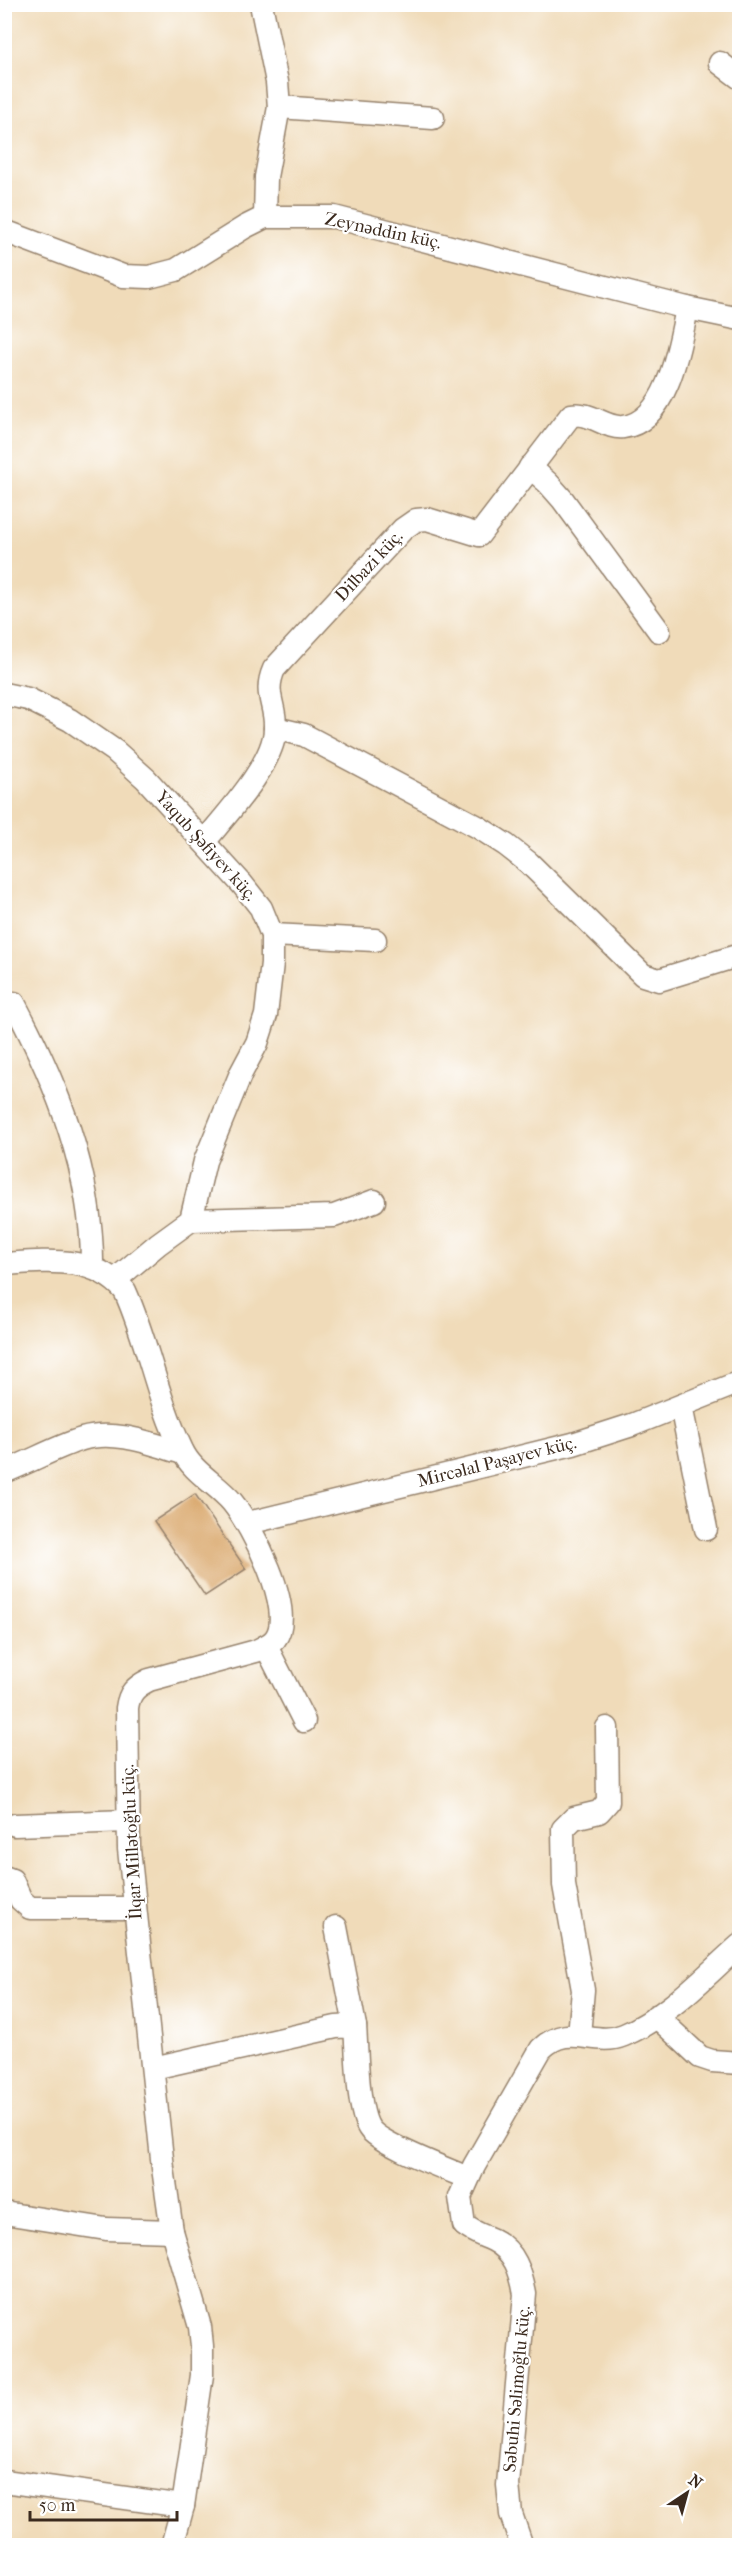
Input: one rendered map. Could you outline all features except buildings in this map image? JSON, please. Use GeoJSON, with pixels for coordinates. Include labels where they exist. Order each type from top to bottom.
{"type":"FeatureCollection","features":[{"type":"Feature","properties":{"kind":"street"},"geometry":{"type":"LineString","coordinates":[[261,4],[277,82],[279,107],[266,177],[266,217]]}},
{"type":"Feature","properties":{"kind":"street"},"geometry":{"type":"LineString","coordinates":[[720,63],[740,78]]}},
{"type":"Feature","properties":{"kind":"street"},"geometry":{"type":"LineString","coordinates":[[279,107],[433,117]]}},
{"type":"Feature","properties":{"kind":"street","name":"Zeynəddin küç."},"geometry":{"type":"LineString","coordinates":[[4,231],[123,276],[149,277],[176,270],[245,226],[266,217],[334,217],[687,308],[740,319]]}},
{"type":"Feature","properties":{"kind":"street","name":"Dilbazi küç."},"geometry":{"type":"LineString","coordinates":[[204,842],[243,795],[271,747],[275,728],[268,683],[274,669],[403,529],[416,520],[427,519],[479,535],[571,415],[580,413],[621,428],[637,424],[650,412],[667,386],[687,308]]}},
{"type":"Feature","properties":{"kind":"street"},"geometry":{"type":"LineString","coordinates":[[530,467],[563,500],[659,631]]}},
{"type":"Feature","properties":{"kind":"street","name":"Yaqub Şəfiyev küç."},"geometry":{"type":"LineString","coordinates":[[4,694],[28,699],[70,720],[115,751],[146,779],[261,908],[272,935],[272,963],[266,1015],[257,1043],[241,1073],[205,1161],[191,1220]]}},
{"type":"Feature","properties":{"kind":"street"},"geometry":{"type":"LineString","coordinates":[[275,728],[304,735],[478,827],[506,845],[529,863],[643,975],[659,980],[740,955]]}},
{"type":"Feature","properties":{"kind":"street"},"geometry":{"type":"LineString","coordinates":[[272,935],[375,939]]}},
{"type":"Feature","properties":{"kind":"street"},"geometry":{"type":"LineString","coordinates":[[14,1003],[40,1053],[68,1122],[82,1175],[92,1239],[92,1267]]}},
{"type":"Feature","properties":{"kind":"street"},"geometry":{"type":"LineString","coordinates":[[115,1280],[191,1220],[334,1216],[374,1201]]}},
{"type":"Feature","properties":{"kind":"street"},"geometry":{"type":"LineString","coordinates":[[4,1264],[41,1262],[92,1267],[115,1280],[129,1302],[183,1453],[194,1467],[230,1500],[248,1523],[279,1598],[282,1615],[275,1639],[266,1646],[304,1721]]}},
{"type":"Feature","properties":{"kind":"street","name":"Mircəlal Paşayev küç."},"geometry":{"type":"LineString","coordinates":[[248,1523],[573,1444],[681,1406],[740,1382]]}},
{"type":"Feature","properties":{"kind":"street"},"geometry":{"type":"LineString","coordinates":[[681,1406],[706,1529]]}},
{"type":"Feature","properties":{"kind":"street"},"geometry":{"type":"LineString","coordinates":[[4,1472],[83,1438],[105,1436],[131,1438],[183,1453]]}},
{"type":"Feature","properties":{"kind":"street","name":"İlqar Millətoğlu küç."},"geometry":{"type":"LineString","coordinates":[[172,2546],[183,2506],[202,2375],[202,2346],[200,2327],[172,2230],[163,2168],[128,1821],[127,1708],[129,1695],[149,1680],[256,1651],[266,1646]]}},
{"type":"Feature","properties":{"kind":"street"},"geometry":{"type":"LineString","coordinates":[[579,2035],[583,1990],[564,1885],[563,1828],[574,1818],[599,1812],[608,1802],[607,1728]]}},
{"type":"Feature","properties":{"kind":"street"},"geometry":{"type":"LineString","coordinates":[[15,1825],[128,1821]]}},
{"type":"Feature","properties":{"kind":"street"},"geometry":{"type":"LineString","coordinates":[[4,1877],[12,1880],[21,1900],[30,1908],[135,1908]]}},
{"type":"Feature","properties":{"kind":"street"},"geometry":{"type":"LineString","coordinates":[[336,1927],[356,2026],[363,2114],[369,2129],[387,2142],[468,2178]]}},
{"type":"Feature","properties":{"kind":"street","name":"Səbuhi Səlimoğlu küç."},"geometry":{"type":"LineString","coordinates":[[522,2546],[511,2514],[508,2485],[525,2294],[520,2269],[508,2250],[494,2241],[475,2234],[464,2225],[460,2197],[468,2178],[541,2049],[551,2039],[579,2035],[608,2039],[624,2035],[656,2016],[740,1945]]}},
{"type":"Feature","properties":{"kind":"street"},"geometry":{"type":"LineString","coordinates":[[656,2016],[700,2057],[712,2061],[740,2063]]}},
{"type":"Feature","properties":{"kind":"street"},"geometry":{"type":"LineString","coordinates":[[153,2068],[336,2027],[356,2026]]}},
{"type":"Feature","properties":{"kind":"street"},"geometry":{"type":"LineString","coordinates":[[4,2213],[106,2229],[172,2230]]}},
{"type":"Feature","properties":{"kind":"street"},"geometry":{"type":"LineString","coordinates":[[4,2481],[183,2506]]}}]}
